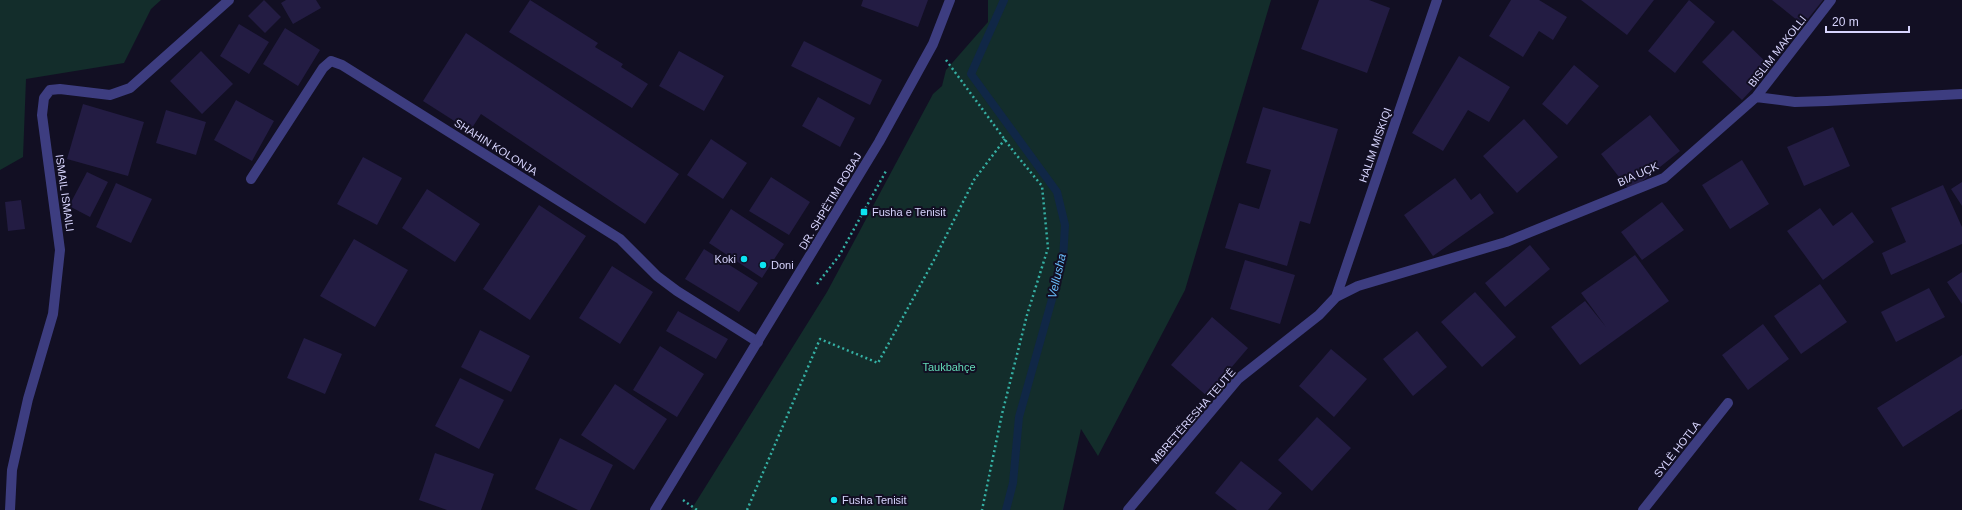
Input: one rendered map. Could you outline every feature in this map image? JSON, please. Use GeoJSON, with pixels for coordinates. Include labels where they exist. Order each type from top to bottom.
{"type":"FeatureCollection","features":[{"type":"Feature","properties":{"kind":"street","name":"ISMAIL ISMAILI"},"geometry":{"type":"LineString","coordinates":[[10,510],[12,470],[28,399],[53,314],[60,250],[42,115],[44,98],[50,90],[60,89],[110,95],[130,88],[229,0]]}},
{"type":"Feature","properties":{"kind":"street","name":"DR. SHPËTIM ROBAJ"},"geometry":{"type":"LineString","coordinates":[[655,510],[879,142],[933,44],[950,0]]}},
{"type":"Feature","properties":{"kind":"street","name":"HALIM MISKIQI"},"geometry":{"type":"LineString","coordinates":[[1336,297],[1437,0]]}},
{"type":"Feature","properties":{"kind":"street","name":"BISLIM MAKOLLI"},"geometry":{"type":"LineString","coordinates":[[1756,97],[1832,0]]}},
{"type":"Feature","properties":{"kind":"street","name":"SHAHIN KOLONJA"},"geometry":{"type":"LineString","coordinates":[[251,178],[322,68],[331,61],[342,66],[620,239],[657,276],[677,291],[758,342]]}},
{"type":"Feature","properties":{"kind":"street"},"geometry":{"type":"LineString","coordinates":[[1756,97],[1795,102],[1962,94]]}},
{"type":"Feature","properties":{"kind":"street","name":"BIA UÇK"},"geometry":{"type":"LineString","coordinates":[[1336,297],[1358,286],[1506,242],[1664,178],[1756,97]]}},
{"type":"Feature","properties":{"kind":"street","name":"MBRETËRESHA TEUTË"},"geometry":{"type":"LineString","coordinates":[[1128,510],[1238,379],[1319,315],[1336,297]]}},
{"type":"Feature","properties":{"kind":"street","name":"SYLË HOTLA"},"geometry":{"type":"LineString","coordinates":[[1643,510],[1728,403]]}},
{"type":"Feature","properties":{"kind":"path"},"geometry":{"type":"LineString","coordinates":[[942,55],[1042,186],[1048,248],[1027,315],[1006,398],[982,510]]}},
{"type":"Feature","properties":{"kind":"path"},"geometry":{"type":"LineString","coordinates":[[747,510],[820,339],[878,362],[934,260],[974,180],[1005,139]]}},
{"type":"Feature","properties":{"kind":"green space"},"geometry":{"type":"Polygon","coordinates":[[[0,0],[161,0],[151,9],[124,63],[26,79],[23,157],[0,170],[0,0]]]}},
{"type":"Feature","properties":{"kind":"green space","name":"Taukbahçe"},"geometry":{"type":"Polygon","coordinates":[[[988,0],[1271,0],[1185,290],[1098,456],[1081,429],[1063,510],[691,510],[827,292],[933,94],[942,86],[946,70],[988,22],[988,0]]]}},
{"type":"Feature","properties":{"kind":"building"},"geometry":{"type":"Polygon","coordinates":[[[264,0],[281,17],[265,33],[248,16],[264,0]]]}},
{"type":"Feature","properties":{"kind":"building"},"geometry":{"type":"Polygon","coordinates":[[[286,0],[316,0],[321,8],[293,24],[281,3],[286,0]]]}},
{"type":"Feature","properties":{"kind":"building"},"geometry":{"type":"Polygon","coordinates":[[[530,0],[598,43],[595,47],[623,64],[621,67],[648,84],[632,108],[509,32],[530,0]]]}},
{"type":"Feature","properties":{"kind":"building"},"geometry":{"type":"Polygon","coordinates":[[[863,0],[928,0],[918,27],[861,6],[863,0]]]}},
{"type":"Feature","properties":{"kind":"building"},"geometry":{"type":"Polygon","coordinates":[[[1319,0],[1369,0],[1390,8],[1367,73],[1301,49],[1319,0]]]}},
{"type":"Feature","properties":{"kind":"building"},"geometry":{"type":"Polygon","coordinates":[[[1511,0],[1539,0],[1567,17],[1553,40],[1539,31],[1523,57],[1489,36],[1511,0]]]}},
{"type":"Feature","properties":{"kind":"building"},"geometry":{"type":"Polygon","coordinates":[[[1581,0],[1654,0],[1627,35],[1581,0]]]}},
{"type":"Feature","properties":{"kind":"building"},"geometry":{"type":"Polygon","coordinates":[[[1689,0],[1715,22],[1675,73],[1648,51],[1689,0]]]}},
{"type":"Feature","properties":{"kind":"building"},"geometry":{"type":"Polygon","coordinates":[[[1772,0],[1823,0],[1803,25],[1772,0]]]}},
{"type":"Feature","properties":{"kind":"building"},"geometry":{"type":"Polygon","coordinates":[[[239,24],[269,42],[249,74],[220,56],[239,24]]]}},
{"type":"Feature","properties":{"kind":"building"},"geometry":{"type":"Polygon","coordinates":[[[285,28],[320,50],[298,86],[263,64],[285,28]]]}},
{"type":"Feature","properties":{"kind":"building"},"geometry":{"type":"Polygon","coordinates":[[[1733,30],[1772,68],[1742,100],[1702,62],[1733,30]]]}},
{"type":"Feature","properties":{"kind":"building"},"geometry":{"type":"Polygon","coordinates":[[[466,33],[679,174],[645,224],[481,114],[470,131],[423,101],[466,33]]]}},
{"type":"Feature","properties":{"kind":"building"},"geometry":{"type":"Polygon","coordinates":[[[804,41],[882,80],[870,105],[791,66],[804,41]]]}},
{"type":"Feature","properties":{"kind":"building"},"geometry":{"type":"Polygon","coordinates":[[[201,51],[233,84],[202,114],[170,81],[201,51]]]}},
{"type":"Feature","properties":{"kind":"building"},"geometry":{"type":"Polygon","coordinates":[[[679,51],[724,76],[704,111],[659,86],[679,51]]]}},
{"type":"Feature","properties":{"kind":"building"},"geometry":{"type":"Polygon","coordinates":[[[1459,56],[1510,87],[1489,122],[1468,110],[1443,151],[1412,133],[1459,56]]]}},
{"type":"Feature","properties":{"kind":"building"},"geometry":{"type":"Polygon","coordinates":[[[1574,65],[1599,86],[1567,125],[1542,104],[1574,65]]]}},
{"type":"Feature","properties":{"kind":"building"},"geometry":{"type":"Polygon","coordinates":[[[818,97],[855,118],[840,147],[802,126],[818,97]]]}},
{"type":"Feature","properties":{"kind":"building"},"geometry":{"type":"Polygon","coordinates":[[[236,100],[274,121],[252,161],[214,140],[236,100]]]}},
{"type":"Feature","properties":{"kind":"building"},"geometry":{"type":"Polygon","coordinates":[[[83,104],[144,122],[128,176],[67,159],[83,104]]]}},
{"type":"Feature","properties":{"kind":"building"},"geometry":{"type":"Polygon","coordinates":[[[1263,107],[1338,129],[1310,224],[1300,221],[1287,266],[1225,248],[1239,203],[1259,209],[1271,170],[1246,163],[1263,107]]]}},
{"type":"Feature","properties":{"kind":"building"},"geometry":{"type":"Polygon","coordinates":[[[166,110],[206,122],[196,155],[156,143],[166,110]]]}},
{"type":"Feature","properties":{"kind":"building"},"geometry":{"type":"Polygon","coordinates":[[[1650,115],[1680,151],[1630,191],[1601,154],[1650,115]]]}},
{"type":"Feature","properties":{"kind":"building"},"geometry":{"type":"Polygon","coordinates":[[[1524,119],[1558,157],[1517,193],[1483,156],[1524,119]]]}},
{"type":"Feature","properties":{"kind":"building"},"geometry":{"type":"Polygon","coordinates":[[[1833,127],[1850,166],[1804,186],[1787,147],[1833,127]]]}},
{"type":"Feature","properties":{"kind":"building"},"geometry":{"type":"Polygon","coordinates":[[[711,139],[747,163],[723,199],[687,175],[711,139]]]}},
{"type":"Feature","properties":{"kind":"building"},"geometry":{"type":"Polygon","coordinates":[[[363,157],[402,178],[377,225],[337,204],[363,157]]]}},
{"type":"Feature","properties":{"kind":"building"},"geometry":{"type":"Polygon","coordinates":[[[1742,160],[1769,204],[1730,229],[1702,185],[1742,160]]]}},
{"type":"Feature","properties":{"kind":"building"},"geometry":{"type":"Polygon","coordinates":[[[87,172],[108,182],[90,217],[69,206],[87,172]]]}},
{"type":"Feature","properties":{"kind":"building"},"geometry":{"type":"Polygon","coordinates":[[[771,177],[810,202],[789,235],[749,211],[771,177]]]}},
{"type":"Feature","properties":{"kind":"building"},"geometry":{"type":"Polygon","coordinates":[[[1455,178],[1471,200],[1480,193],[1494,213],[1433,256],[1404,215],[1455,178]]]}},
{"type":"Feature","properties":{"kind":"building"},"geometry":{"type":"Polygon","coordinates":[[[1962,182],[1962,206],[1951,189],[1962,182]]]}},
{"type":"Feature","properties":{"kind":"building"},"geometry":{"type":"Polygon","coordinates":[[[116,183],[152,199],[131,243],[96,227],[116,183]]]}},
{"type":"Feature","properties":{"kind":"building"},"geometry":{"type":"Polygon","coordinates":[[[1943,185],[1962,227],[1962,244],[1891,275],[1882,253],[1906,242],[1891,208],[1943,185]]]}},
{"type":"Feature","properties":{"kind":"building"},"geometry":{"type":"Polygon","coordinates":[[[427,189],[480,224],[455,262],[402,228],[427,189]]]}},
{"type":"Feature","properties":{"kind":"building"},"geometry":{"type":"Polygon","coordinates":[[[21,200],[25,229],[8,231],[5,202],[21,200]]]}},
{"type":"Feature","properties":{"kind":"building"},"geometry":{"type":"Polygon","coordinates":[[[1662,202],[1684,230],[1642,260],[1621,232],[1662,202]]]}},
{"type":"Feature","properties":{"kind":"building"},"geometry":{"type":"Polygon","coordinates":[[[539,205],[586,236],[530,320],[483,289],[539,205]]]}},
{"type":"Feature","properties":{"kind":"building"},"geometry":{"type":"Polygon","coordinates":[[[1820,208],[1833,226],[1852,212],[1874,242],[1823,280],[1787,231],[1820,208]]]}},
{"type":"Feature","properties":{"kind":"building"},"geometry":{"type":"Polygon","coordinates":[[[731,209],[784,244],[762,278],[709,243],[731,209]]]}},
{"type":"Feature","properties":{"kind":"building"},"geometry":{"type":"Polygon","coordinates":[[[354,239],[408,270],[375,327],[320,296],[354,239]]]}},
{"type":"Feature","properties":{"kind":"building"},"geometry":{"type":"Polygon","coordinates":[[[1530,245],[1550,269],[1505,307],[1485,283],[1530,245]]]}},
{"type":"Feature","properties":{"kind":"building"},"geometry":{"type":"Polygon","coordinates":[[[704,249],[758,283],[739,312],[685,279],[704,249]]]}},
{"type":"Feature","properties":{"kind":"building"},"geometry":{"type":"Polygon","coordinates":[[[1635,255],[1669,301],[1580,365],[1551,327],[1585,301],[1606,327],[1581,293],[1635,255]]]}},
{"type":"Feature","properties":{"kind":"building"},"geometry":{"type":"Polygon","coordinates":[[[1245,260],[1295,275],[1280,324],[1230,309],[1245,260]]]}},
{"type":"Feature","properties":{"kind":"building"},"geometry":{"type":"Polygon","coordinates":[[[612,266],[653,292],[620,344],[579,318],[612,266]]]}},
{"type":"Feature","properties":{"kind":"building"},"geometry":{"type":"Polygon","coordinates":[[[1962,272],[1962,304],[1947,282],[1962,272]]]}},
{"type":"Feature","properties":{"kind":"building"},"geometry":{"type":"Polygon","coordinates":[[[1820,284],[1847,322],[1801,354],[1774,316],[1820,284]]]}},
{"type":"Feature","properties":{"kind":"building"},"geometry":{"type":"Polygon","coordinates":[[[1929,288],[1945,317],[1896,342],[1881,312],[1929,288]]]}},
{"type":"Feature","properties":{"kind":"building"},"geometry":{"type":"Polygon","coordinates":[[[1475,292],[1516,337],[1482,367],[1441,322],[1475,292]]]}},
{"type":"Feature","properties":{"kind":"building"},"geometry":{"type":"Polygon","coordinates":[[[678,311],[728,339],[716,359],[666,331],[678,311]]]}},
{"type":"Feature","properties":{"kind":"building"},"geometry":{"type":"Polygon","coordinates":[[[1212,317],[1248,348],[1207,396],[1171,365],[1212,317]]]}},
{"type":"Feature","properties":{"kind":"building"},"geometry":{"type":"Polygon","coordinates":[[[1763,324],[1789,359],[1748,390],[1722,355],[1763,324]]]}},
{"type":"Feature","properties":{"kind":"building"},"geometry":{"type":"Polygon","coordinates":[[[480,330],[530,356],[511,392],[461,367],[480,330]]]}},
{"type":"Feature","properties":{"kind":"building"},"geometry":{"type":"Polygon","coordinates":[[[1417,331],[1447,367],[1413,396],[1383,359],[1417,331]]]}},
{"type":"Feature","properties":{"kind":"building"},"geometry":{"type":"Polygon","coordinates":[[[304,338],[342,354],[325,394],[287,378],[304,338]]]}},
{"type":"Feature","properties":{"kind":"building"},"geometry":{"type":"Polygon","coordinates":[[[660,346],[704,374],[677,417],[633,390],[660,346]]]}},
{"type":"Feature","properties":{"kind":"building"},"geometry":{"type":"Polygon","coordinates":[[[1331,349],[1367,379],[1334,417],[1299,386],[1331,349]]]}},
{"type":"Feature","properties":{"kind":"building"},"geometry":{"type":"Polygon","coordinates":[[[1962,355],[1962,409],[1903,447],[1877,408],[1962,355]]]}},
{"type":"Feature","properties":{"kind":"building"},"geometry":{"type":"Polygon","coordinates":[[[460,378],[504,400],[479,449],[435,426],[460,378]]]}},
{"type":"Feature","properties":{"kind":"building"},"geometry":{"type":"Polygon","coordinates":[[[615,384],[667,419],[634,470],[581,435],[615,384]]]}},
{"type":"Feature","properties":{"kind":"building"},"geometry":{"type":"Polygon","coordinates":[[[1317,417],[1351,448],[1312,491],[1278,460],[1317,417]]]}},
{"type":"Feature","properties":{"kind":"building"},"geometry":{"type":"Polygon","coordinates":[[[560,438],[613,465],[590,510],[578,510],[535,489],[560,438]]]}},
{"type":"Feature","properties":{"kind":"building"},"geometry":{"type":"Polygon","coordinates":[[[435,453],[494,474],[481,510],[447,510],[419,500],[435,453]]]}},
{"type":"Feature","properties":{"kind":"building"},"geometry":{"type":"Polygon","coordinates":[[[1241,461],[1282,493],[1268,510],[1237,510],[1215,493],[1241,461]]]}},
{"type":"Feature","properties":{"kind":"waterway","name":"Vellusha"},"geometry":{"type":"LineString","coordinates":[[1004,0],[971,74],[1057,192],[1065,225],[1063,260],[1019,417],[1013,483],[1006,510]]}},
{"type":"Feature","properties":{"kind":"place","name":"Fusha e Tenisit"},"geometry":{"type":"Point","coordinates":[864,212]}},
{"type":"Feature","properties":{"kind":"place","name":"Koki"},"geometry":{"type":"Point","coordinates":[744,259]}},
{"type":"Feature","properties":{"kind":"place","name":"Doni"},"geometry":{"type":"Point","coordinates":[763,265]}},
{"type":"Feature","properties":{"kind":"place","name":"Fusha Tenisit"},"geometry":{"type":"Point","coordinates":[834,500]}}]}
